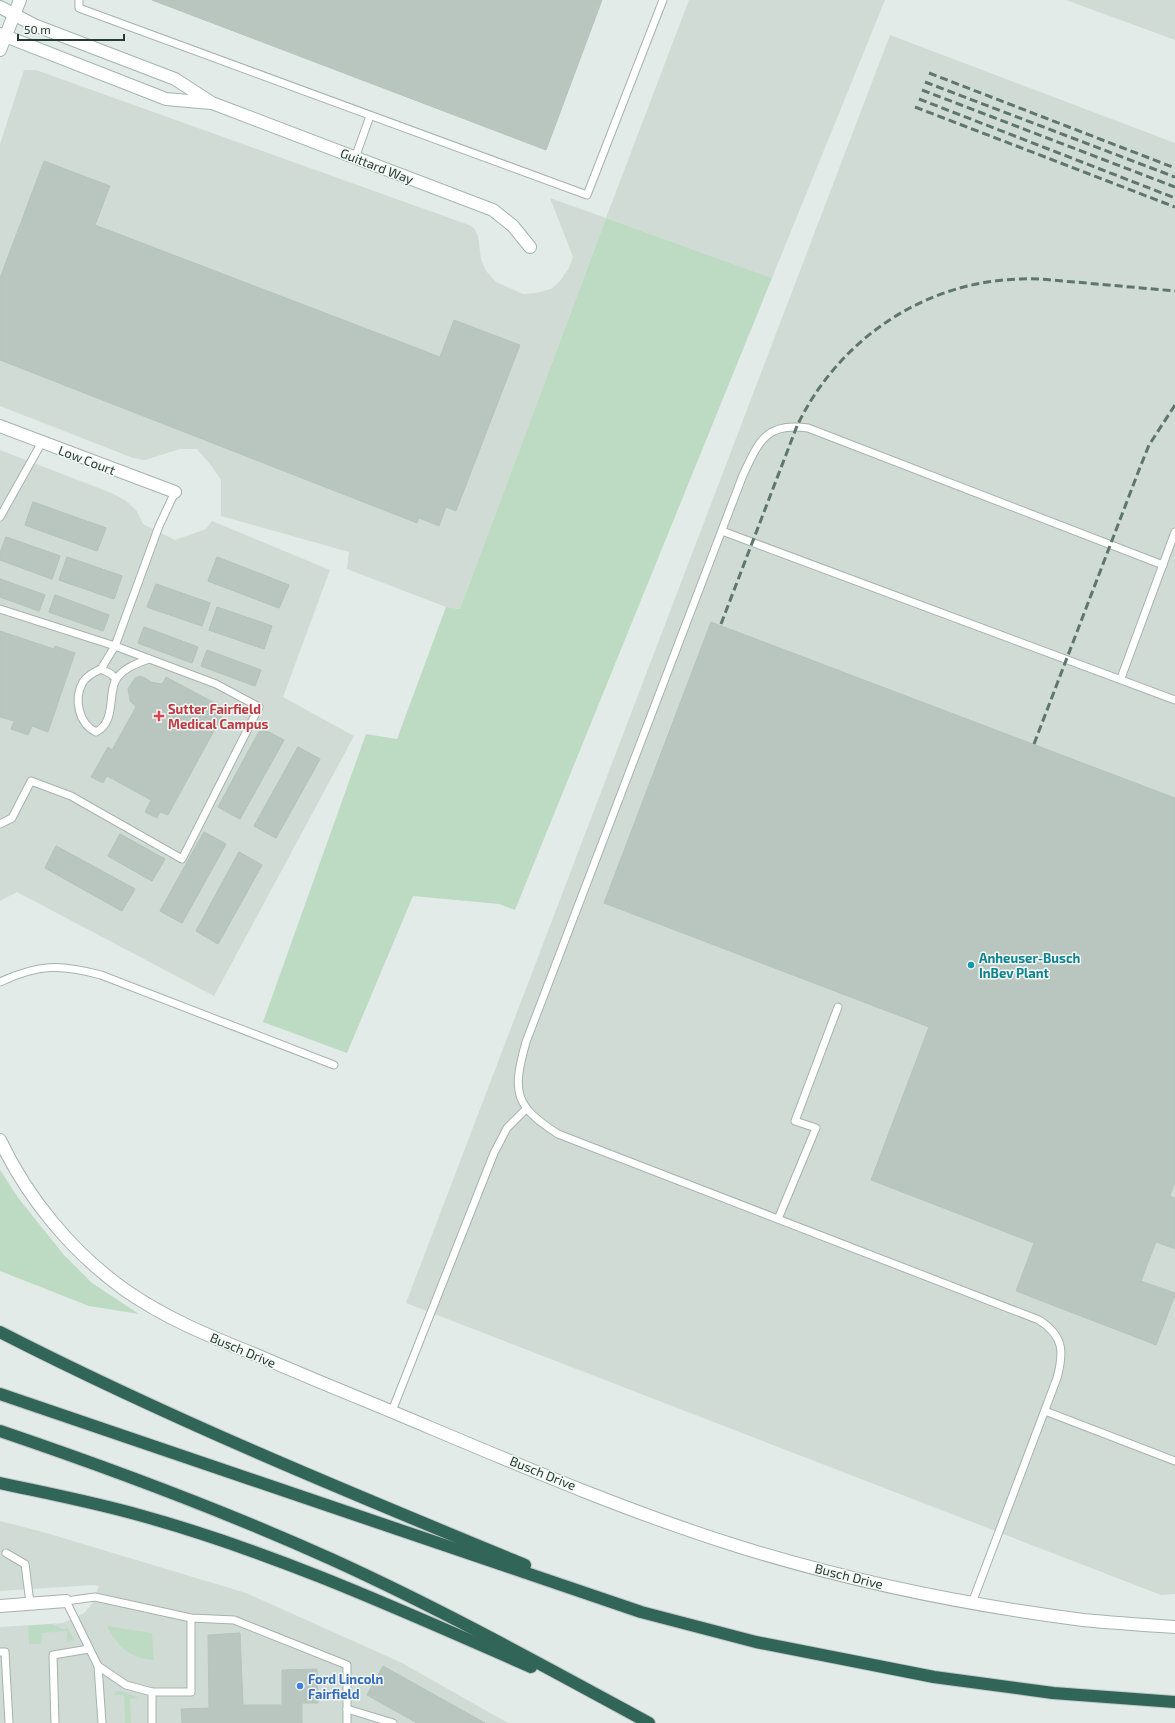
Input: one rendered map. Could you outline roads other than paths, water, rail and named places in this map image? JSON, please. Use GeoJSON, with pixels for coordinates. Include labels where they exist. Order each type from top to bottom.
{"type":"FeatureCollection","features":[{"type":"Feature","properties":{"kind":"highway"},"geometry":{"type":"LineString","coordinates":[[0,1332],[56,1361],[240,1444],[419,1521],[641,1612]]}},
{"type":"Feature","properties":{"kind":"highway"},"geometry":{"type":"LineString","coordinates":[[0,1394],[641,1612],[756,1642],[934,1678],[1053,1692],[1175,1702]]}},
{"type":"Feature","properties":{"kind":"highway"},"geometry":{"type":"LineString","coordinates":[[0,1431],[116,1471],[238,1519],[332,1559],[440,1611],[649,1723]]}},
{"type":"Feature","properties":{"kind":"highway"},"geometry":{"type":"LineString","coordinates":[[0,1483],[86,1501],[140,1515],[282,1562],[338,1584],[611,1702]]}},
{"type":"Feature","properties":{"kind":"street"},"geometry":{"type":"LineString","coordinates":[[0,50],[3,35],[20,0]]}},
{"type":"Feature","properties":{"kind":"street","name":"Guittard Way"},"geometry":{"type":"LineString","coordinates":[[0,7],[34,25],[175,78],[212,103],[493,210],[514,226],[530,247]]}},
{"type":"Feature","properties":{"kind":"street","name":"Guittard Way"},"geometry":{"type":"LineString","coordinates":[[3,35],[166,99],[212,103]]}},
{"type":"Feature","properties":{"kind":"street","name":"Low Court"},"geometry":{"type":"LineString","coordinates":[[0,426],[175,492]]}},
{"type":"Feature","properties":{"kind":"street","name":"Busch Drive"},"geometry":{"type":"LineString","coordinates":[[0,1140],[30,1192],[58,1230],[91,1263],[124,1289],[160,1313],[207,1335],[392,1412],[576,1487],[736,1545],[815,1568],[919,1593],[972,1603],[1086,1620],[1175,1627]]}},
{"type":"Feature","properties":{"kind":"street"},"geometry":{"type":"LineString","coordinates":[[0,1606],[66,1601]]}},
{"type":"Feature","properties":{"kind":"lane"},"geometry":{"type":"LineString","coordinates":[[79,0],[79,8],[587,195],[663,0]]}},
{"type":"Feature","properties":{"kind":"lane"},"geometry":{"type":"LineString","coordinates":[[355,158],[370,116]]}},
{"type":"Feature","properties":{"kind":"lane"},"geometry":{"type":"LineString","coordinates":[[972,1603],[1059,1372],[1062,1349],[1057,1336],[1050,1327],[1039,1320],[558,1134],[538,1121],[522,1103],[518,1072],[526,1042],[743,475],[759,444],[769,432],[782,427],[798,426],[816,431],[1163,565]]}},
{"type":"Feature","properties":{"kind":"lane"},"geometry":{"type":"LineString","coordinates":[[0,517],[42,442]]}},
{"type":"Feature","properties":{"kind":"lane"},"geometry":{"type":"LineString","coordinates":[[149,659],[132,665],[116,679],[107,719],[101,729],[96,732],[89,729],[80,716],[79,697],[83,683],[88,677],[101,669],[115,646],[158,526],[175,492]]}},
{"type":"Feature","properties":{"kind":"lane"},"geometry":{"type":"LineString","coordinates":[[722,531],[1121,678],[1175,700]]}},
{"type":"Feature","properties":{"kind":"lane"},"geometry":{"type":"LineString","coordinates":[[1121,678],[1175,532]]}},
{"type":"Feature","properties":{"kind":"lane"},"geometry":{"type":"LineString","coordinates":[[0,609],[115,646],[216,684],[260,707],[182,859],[71,796],[30,782],[12,818],[0,824]]}},
{"type":"Feature","properties":{"kind":"lane"},"geometry":{"type":"LineString","coordinates":[[101,669],[111,674],[116,679]]}},
{"type":"Feature","properties":{"kind":"lane"},"geometry":{"type":"LineString","coordinates":[[0,982],[19,973],[46,966],[74,967],[101,975],[334,1065]]}},
{"type":"Feature","properties":{"kind":"lane"},"geometry":{"type":"LineString","coordinates":[[778,1219],[816,1128],[795,1121],[838,1007]]}},
{"type":"Feature","properties":{"kind":"lane"},"geometry":{"type":"LineString","coordinates":[[392,1412],[494,1153],[507,1128],[526,1109]]}},
{"type":"Feature","properties":{"kind":"lane"},"geometry":{"type":"LineString","coordinates":[[1045,1411],[1175,1461]]}},
{"type":"Feature","properties":{"kind":"lane"},"geometry":{"type":"LineString","coordinates":[[6,1553],[25,1564],[30,1603]]}},
{"type":"Feature","properties":{"kind":"lane"},"geometry":{"type":"LineString","coordinates":[[102,1723],[98,1666],[66,1601],[95,1597],[191,1618],[234,1620],[347,1665],[347,1723]]}},
{"type":"Feature","properties":{"kind":"lane"},"geometry":{"type":"LineString","coordinates":[[98,1666],[126,1685],[152,1692],[191,1692],[191,1618]]}},
{"type":"Feature","properties":{"kind":"lane"},"geometry":{"type":"LineString","coordinates":[[55,1723],[53,1655],[90,1649]]}},
{"type":"Feature","properties":{"kind":"lane"},"geometry":{"type":"LineString","coordinates":[[0,1652],[5,1652],[9,1723]]}},
{"type":"Feature","properties":{"kind":"lane"},"geometry":{"type":"LineString","coordinates":[[152,1692],[152,1723]]}},
{"type":"Feature","properties":{"kind":"lane"},"geometry":{"type":"LineString","coordinates":[[347,1709],[393,1723]]}},
{"type":"Feature","properties":{"kind":"railway"},"geometry":{"type":"LineString","coordinates":[[929,73],[1175,168]]}},
{"type":"Feature","properties":{"kind":"railway"},"geometry":{"type":"LineString","coordinates":[[925,82],[1175,177]]}},
{"type":"Feature","properties":{"kind":"railway"},"geometry":{"type":"LineString","coordinates":[[922,90],[1175,187]]}},
{"type":"Feature","properties":{"kind":"railway"},"geometry":{"type":"LineString","coordinates":[[919,99],[1175,198]]}},
{"type":"Feature","properties":{"kind":"railway"},"geometry":{"type":"LineString","coordinates":[[915,107],[1175,207]]}},
{"type":"Feature","properties":{"kind":"railway"},"geometry":{"type":"LineString","coordinates":[[721,624],[797,426],[814,395],[836,367],[860,342],[888,321],[918,304],[951,291],[985,282],[1034,279],[1175,291]]}},
{"type":"Feature","properties":{"kind":"railway"},"geometry":{"type":"LineString","coordinates":[[1034,744],[1149,445],[1175,405]]}},
{"type":"Feature","properties":{"kind":"place","name":"Sutter Fairfield Medical Campus"},"geometry":{"type":"Point","coordinates":[159,716]}},
{"type":"Feature","properties":{"kind":"place","name":"Anheuser-Busch InBev Plant"},"geometry":{"type":"Point","coordinates":[971,965]}},
{"type":"Feature","properties":{"kind":"place","name":"Ford Lincoln Fairfield"},"geometry":{"type":"Point","coordinates":[300,1686]}}]}
